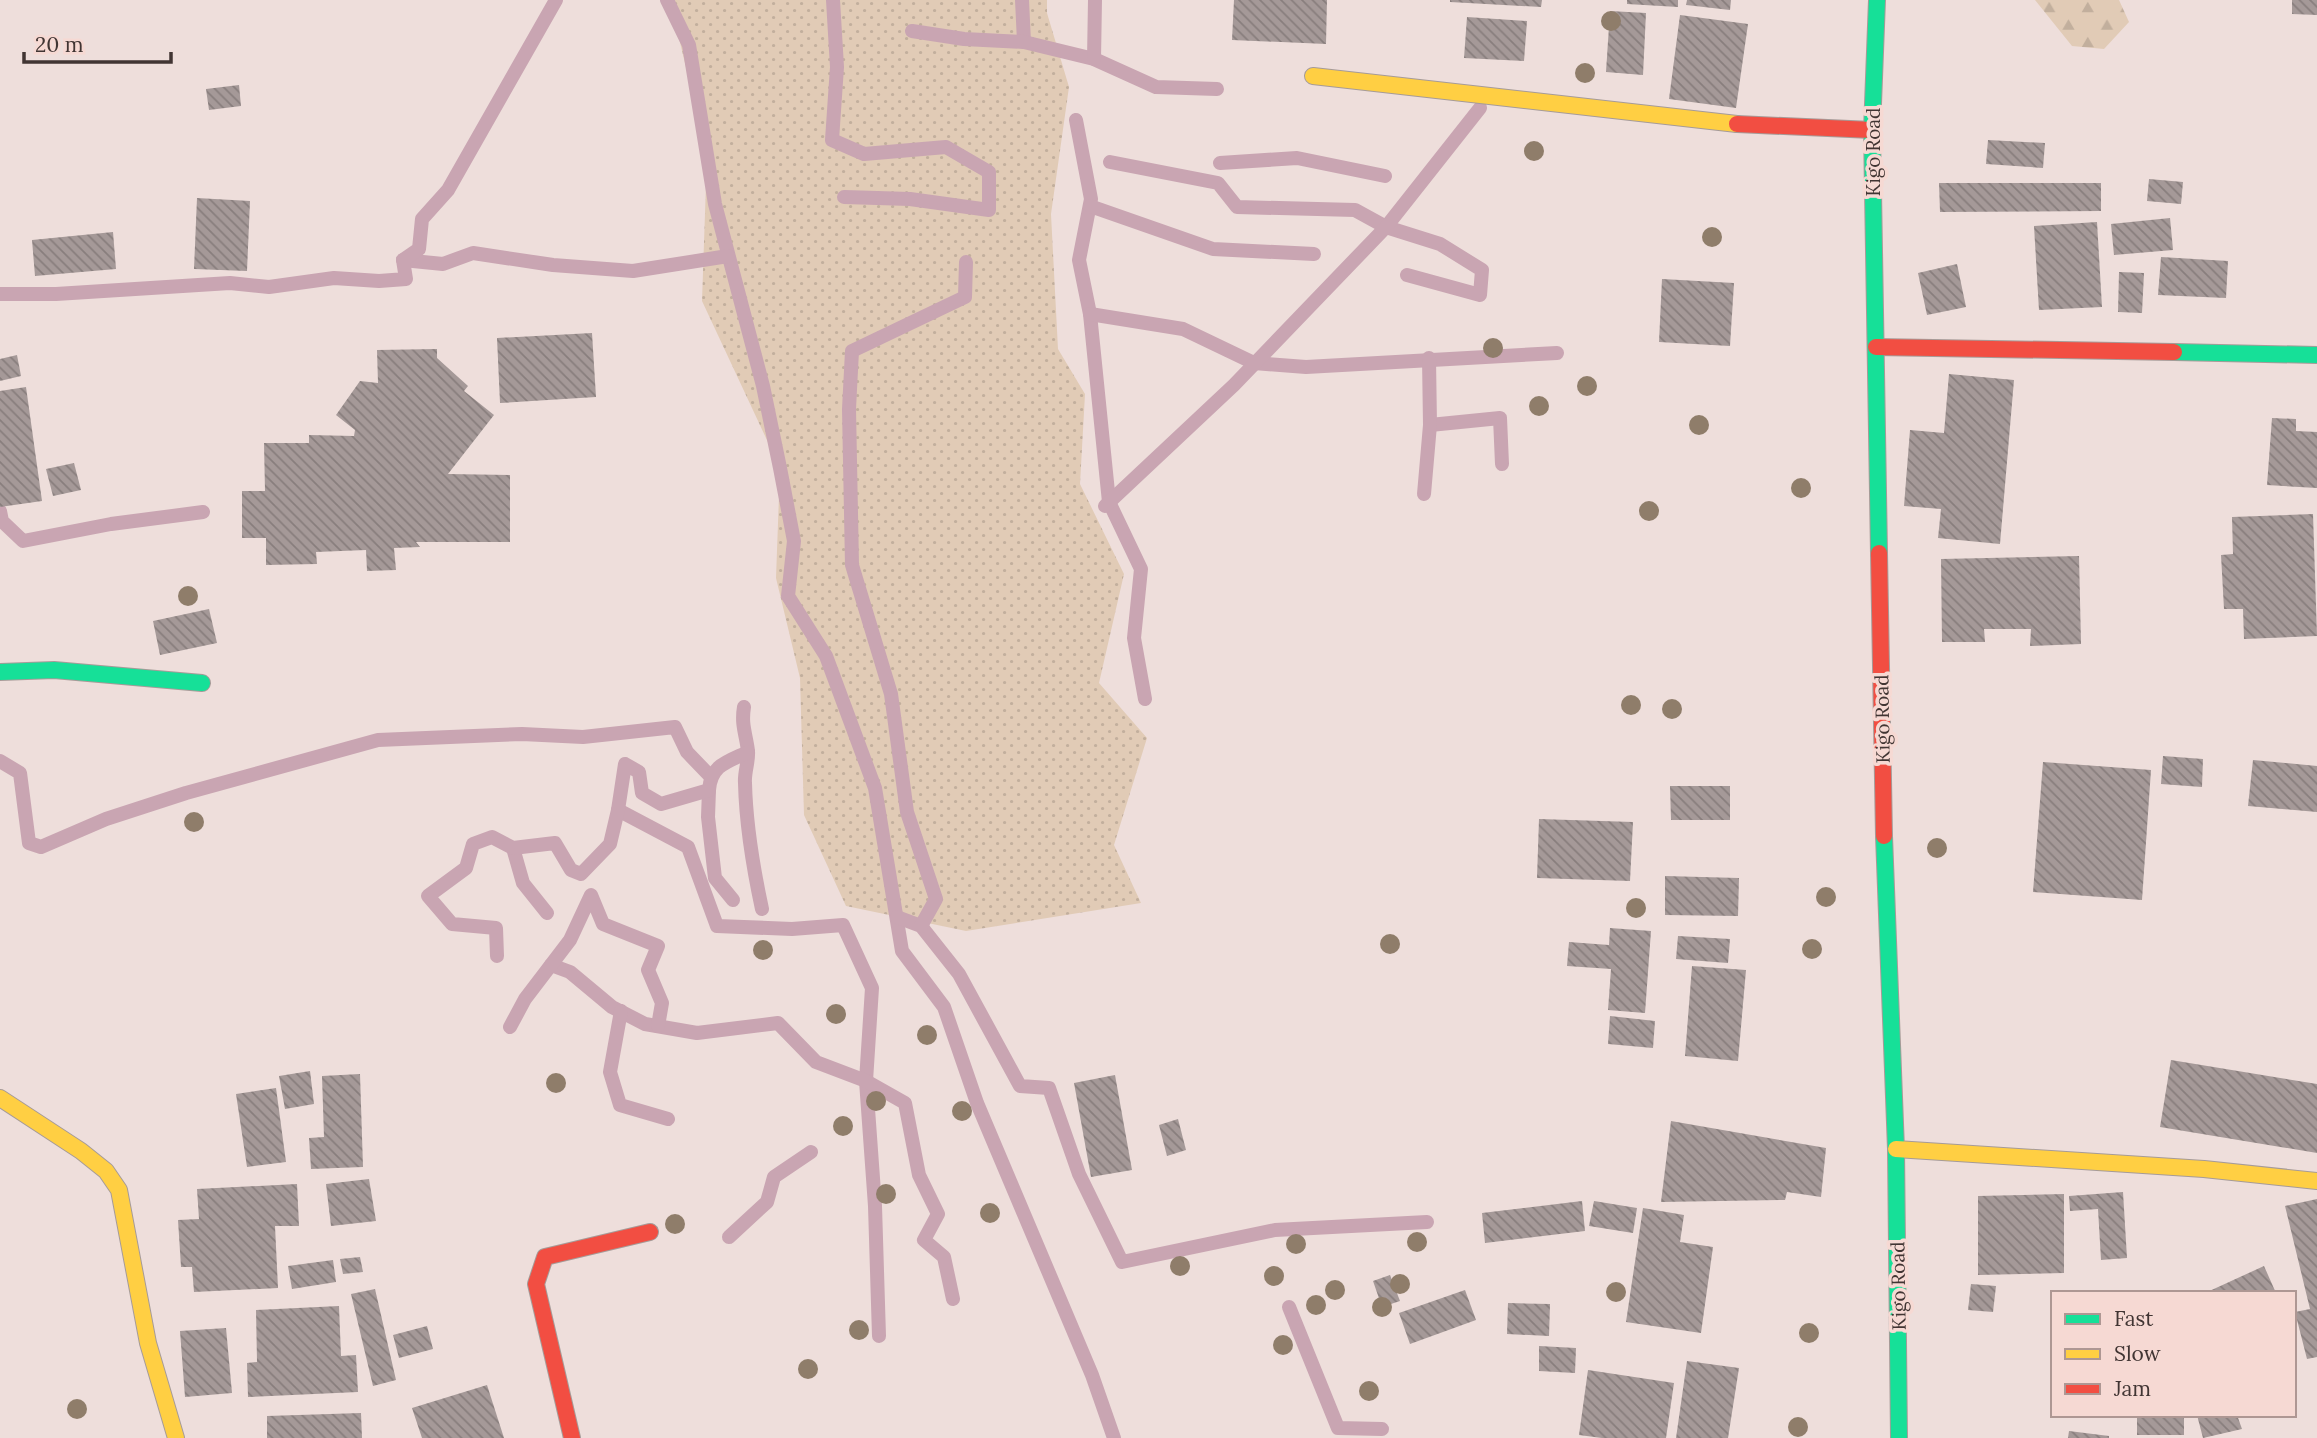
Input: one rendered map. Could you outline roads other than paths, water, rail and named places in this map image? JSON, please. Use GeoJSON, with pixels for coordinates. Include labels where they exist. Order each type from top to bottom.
{"type":"FeatureCollection","features":[{"type":"Feature","properties":{"kind":"street","name":"Kigo Road"},"geometry":{"type":"LineString","coordinates":[[1877,0],[1872,130],[1884,824],[1896,1149],[1899,1438]]}},
{"type":"Feature","properties":{"kind":"street"},"geometry":{"type":"LineString","coordinates":[[1313,76],[1741,124],[1872,130]]}},
{"type":"Feature","properties":{"kind":"street"},"geometry":{"type":"LineString","coordinates":[[1876,347],[2317,355]]}},
{"type":"Feature","properties":{"kind":"street"},"geometry":{"type":"LineString","coordinates":[[0,672],[54,670],[202,683]]}},
{"type":"Feature","properties":{"kind":"street"},"geometry":{"type":"LineString","coordinates":[[0,1098],[81,1151],[106,1171],[118,1190],[148,1343],[176,1438]]}},
{"type":"Feature","properties":{"kind":"street"},"geometry":{"type":"LineString","coordinates":[[1896,1149],[2204,1169],[2317,1181]]}},
{"type":"Feature","properties":{"kind":"street"},"geometry":{"type":"LineString","coordinates":[[572,1438],[536,1284],[545,1257],[650,1232]]}},
{"type":"Feature","properties":{"kind":"waterway"},"geometry":{"type":"LineString","coordinates":[[0,294],[56,294],[230,283],[269,287],[334,278],[379,281],[406,279],[403,260],[419,249],[422,219],[448,190],[556,0]]}},
{"type":"Feature","properties":{"kind":"waterway"},"geometry":{"type":"LineString","coordinates":[[667,0],[689,45],[715,204],[763,386],[780,468],[794,541],[788,596],[826,656],[875,788],[902,951],[944,1007],[977,1103],[1092,1375],[1114,1438]]}},
{"type":"Feature","properties":{"kind":"waterway"},"geometry":{"type":"LineString","coordinates":[[833,0],[837,67],[832,140],[864,154],[946,147],[989,172],[989,210],[910,199],[844,197]]}},
{"type":"Feature","properties":{"kind":"waterway"},"geometry":{"type":"LineString","coordinates":[[1022,0],[1024,42]]}},
{"type":"Feature","properties":{"kind":"waterway"},"geometry":{"type":"LineString","coordinates":[[1094,59],[1095,0]]}},
{"type":"Feature","properties":{"kind":"waterway"},"geometry":{"type":"LineString","coordinates":[[912,31],[964,39],[1024,42],[1094,59],[1156,87],[1217,89]]}},
{"type":"Feature","properties":{"kind":"waterway"},"geometry":{"type":"LineString","coordinates":[[1105,506],[1234,385],[1386,227],[1480,108]]}},
{"type":"Feature","properties":{"kind":"waterway"},"geometry":{"type":"LineString","coordinates":[[1076,120],[1091,199],[1079,260],[1090,314],[1109,502],[1141,569],[1134,638],[1145,699]]}},
{"type":"Feature","properties":{"kind":"waterway"},"geometry":{"type":"LineString","coordinates":[[1220,163],[1297,158],[1385,176]]}},
{"type":"Feature","properties":{"kind":"waterway"},"geometry":{"type":"LineString","coordinates":[[1110,162],[1218,183],[1237,207],[1355,210],[1386,227],[1440,244],[1482,270],[1480,295],[1407,275]]}},
{"type":"Feature","properties":{"kind":"waterway"},"geometry":{"type":"LineString","coordinates":[[1090,206],[1213,249],[1314,254]]}},
{"type":"Feature","properties":{"kind":"waterway"},"geometry":{"type":"LineString","coordinates":[[403,260],[443,264],[473,253],[553,265],[633,271],[728,256]]}},
{"type":"Feature","properties":{"kind":"waterway"},"geometry":{"type":"LineString","coordinates":[[921,926],[936,899],[907,812],[891,694],[852,565],[849,409],[852,351],[965,297],[966,262]]}},
{"type":"Feature","properties":{"kind":"waterway"},"geometry":{"type":"LineString","coordinates":[[1090,314],[1183,329],[1254,363],[1306,367],[1557,353]]}},
{"type":"Feature","properties":{"kind":"waterway"},"geometry":{"type":"LineString","coordinates":[[1424,494],[1430,425],[1429,358]]}},
{"type":"Feature","properties":{"kind":"waterway"},"geometry":{"type":"LineString","coordinates":[[1430,425],[1500,418],[1502,464]]}},
{"type":"Feature","properties":{"kind":"waterway"},"geometry":{"type":"LineString","coordinates":[[0,511],[2,521],[23,541],[111,524],[203,512]]}},
{"type":"Feature","properties":{"kind":"waterway"},"geometry":{"type":"LineString","coordinates":[[744,707],[743,724],[748,755],[745,779],[747,815],[762,909]]}},
{"type":"Feature","properties":{"kind":"waterway"},"geometry":{"type":"LineString","coordinates":[[0,761],[20,773],[29,843],[41,847],[106,819],[186,793],[378,740],[522,734],[583,737],[675,727],[687,752],[710,776]]}},
{"type":"Feature","properties":{"kind":"waterway"},"geometry":{"type":"LineString","coordinates":[[497,956],[496,928],[452,924],[428,896],[466,868],[473,844],[492,837],[513,848],[555,843],[571,870],[581,874],[610,844],[625,764],[639,772],[642,793],[661,804],[709,790],[713,775],[721,765],[748,752]]}},
{"type":"Feature","properties":{"kind":"waterway"},"geometry":{"type":"LineString","coordinates":[[709,790],[708,817],[715,878],[733,900]]}},
{"type":"Feature","properties":{"kind":"waterway"},"geometry":{"type":"LineString","coordinates":[[618,810],[688,847],[717,926],[792,929],[843,925],[872,988],[866,1081],[875,1206],[879,1336]]}},
{"type":"Feature","properties":{"kind":"waterway"},"geometry":{"type":"LineString","coordinates":[[513,848],[523,883],[547,913]]}},
{"type":"Feature","properties":{"kind":"waterway"},"geometry":{"type":"LineString","coordinates":[[510,1027],[525,999],[570,940],[591,895],[603,924],[658,946],[648,970],[662,1003],[658,1026]]}},
{"type":"Feature","properties":{"kind":"waterway"},"geometry":{"type":"LineString","coordinates":[[897,917],[921,926],[959,974],[1020,1086],[1049,1088],[1079,1174],[1122,1262],[1275,1230],[1427,1222]]}},
{"type":"Feature","properties":{"kind":"waterway"},"geometry":{"type":"LineString","coordinates":[[551,965],[570,972],[612,1007],[645,1024],[697,1033],[778,1023],[816,1062],[866,1081],[905,1103],[919,1175],[938,1214],[924,1240],[944,1257],[953,1299]]}},
{"type":"Feature","properties":{"kind":"waterway"},"geometry":{"type":"LineString","coordinates":[[621,1011],[610,1072],[620,1105],[668,1119]]}},
{"type":"Feature","properties":{"kind":"waterway"},"geometry":{"type":"LineString","coordinates":[[729,1237],[767,1202],[774,1177],[811,1152]]}},
{"type":"Feature","properties":{"kind":"waterway"},"geometry":{"type":"LineString","coordinates":[[1289,1307],[1338,1428],[1382,1429]]}}]}
